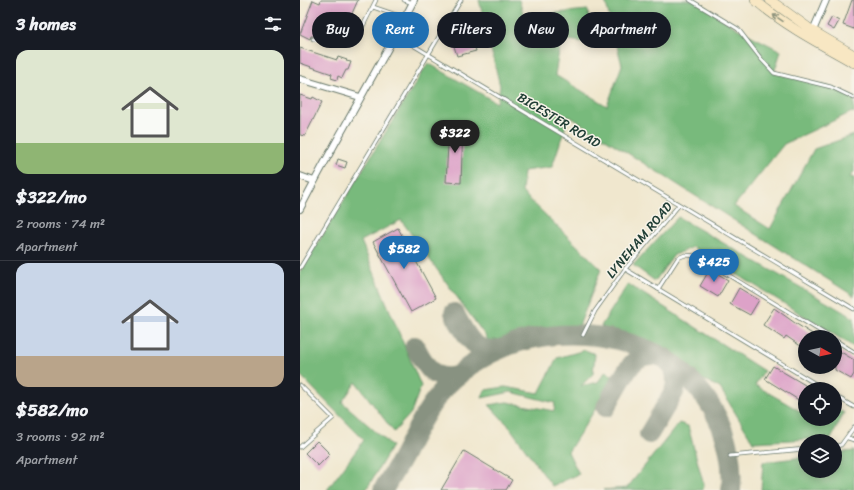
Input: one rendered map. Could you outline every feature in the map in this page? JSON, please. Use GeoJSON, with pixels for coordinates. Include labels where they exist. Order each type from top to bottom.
{"type":"FeatureCollection","features":[{"type":"Feature","properties":{"kind":"street"},"geometry":{"type":"LineString","coordinates":[[756,0],[775,16],[811,35],[854,54]]}},
{"type":"Feature","properties":{"kind":"street"},"geometry":{"type":"LineString","coordinates":[[770,0],[811,35],[854,63]]}},
{"type":"Feature","properties":{"kind":"street"},"geometry":{"type":"LineString","coordinates":[[811,35],[826,0]]}},
{"type":"Feature","properties":{"kind":"street"},"geometry":{"type":"LineString","coordinates":[[408,12],[414,2]]}},
{"type":"Feature","properties":{"kind":"street"},"geometry":{"type":"LineString","coordinates":[[300,209],[360,97],[388,48]]}},
{"type":"Feature","properties":{"kind":"street"},"geometry":{"type":"LineString","coordinates":[[300,79],[360,97]]}},
{"type":"Feature","properties":{"kind":"street"},"geometry":{"type":"LineString","coordinates":[[300,176],[314,181]]}},
{"type":"Feature","properties":{"kind":"lane"},"geometry":{"type":"LineString","coordinates":[[364,24],[376,0]]}},
{"type":"Feature","properties":{"kind":"lane"},"geometry":{"type":"LineString","coordinates":[[404,0],[414,2]]}},
{"type":"Feature","properties":{"kind":"lane"},"geometry":{"type":"LineString","coordinates":[[300,268],[461,0]]}},
{"type":"Feature","properties":{"kind":"lane"},"geometry":{"type":"LineString","coordinates":[[690,0],[738,29],[774,73],[831,87],[854,98]]}},
{"type":"Feature","properties":{"kind":"lane"},"geometry":{"type":"LineString","coordinates":[[373,7],[388,12]]}},
{"type":"Feature","properties":{"kind":"lane","name":"BICESTER ROAD"},"geometry":{"type":"LineString","coordinates":[[418,48],[679,205]]}},
{"type":"Feature","properties":{"kind":"lane","name":"LYNEHAM ROAD"},"geometry":{"type":"LineString","coordinates":[[583,335],[595,311],[625,269],[679,205],[854,309]]}},
{"type":"Feature","properties":{"kind":"lane"},"geometry":{"type":"LineString","coordinates":[[658,289],[678,258],[685,255],[697,256],[819,330]]}},
{"type":"Feature","properties":{"kind":"lane"},"geometry":{"type":"LineString","coordinates":[[625,269],[812,382]]}},
{"type":"Feature","properties":{"kind":"lane"},"geometry":{"type":"LineString","coordinates":[[842,344],[854,352]]}},
{"type":"Feature","properties":{"kind":"lane"},"geometry":{"type":"LineString","coordinates":[[300,385],[333,418],[300,447]]}},
{"type":"Feature","properties":{"kind":"lane"},"geometry":{"type":"LineString","coordinates":[[842,400],[854,407]]}},
{"type":"Feature","properties":{"kind":"lane"},"geometry":{"type":"LineString","coordinates":[[842,445],[854,427]]}},
{"type":"Feature","properties":{"kind":"lane"},"geometry":{"type":"LineString","coordinates":[[848,438],[854,440]]}},
{"type":"Feature","properties":{"kind":"lane"},"geometry":{"type":"LineString","coordinates":[[730,456],[798,450]]}},
{"type":"Feature","properties":{"kind":"green space"},"geometry":{"type":"Polygon","coordinates":[[[479,0],[519,0],[523,12],[514,12],[514,48],[560,48],[555,75],[607,106],[622,65],[618,48],[671,48],[671,12],[608,12],[605,0],[694,0],[738,29],[781,51],[774,73],[831,87],[854,98],[854,113],[852,112],[784,144],[734,206],[770,229],[814,149],[854,135],[854,172],[850,177],[854,178],[854,296],[569,116],[552,167],[524,171],[522,192],[601,269],[579,326],[489,341],[401,220],[361,241],[421,386],[411,413],[394,432],[356,382],[342,402],[392,446],[366,490],[327,490],[364,440],[300,375],[300,272],[428,63],[497,103],[500,86],[491,48],[506,48],[506,12],[482,12],[479,0]]]}},
{"type":"Feature","properties":{"kind":"green space"},"geometry":{"type":"Polygon","coordinates":[[[588,10],[588,12],[577,12],[577,41],[569,40],[569,12],[567,12],[588,10]]]}},
{"type":"Feature","properties":{"kind":"green space"},"geometry":{"type":"Polygon","coordinates":[[[678,217],[854,318],[854,347],[842,340],[842,330],[827,330],[693,247],[674,255],[655,281],[633,265],[678,217]]]}},
{"type":"Feature","properties":{"kind":"green space"},"geometry":{"type":"Polygon","coordinates":[[[628,284],[764,371],[755,385],[798,410],[798,426],[837,426],[833,434],[798,434],[798,440],[753,442],[720,388],[601,326],[628,284]]]}},
{"type":"Feature","properties":{"kind":"green space"},"geometry":{"type":"Polygon","coordinates":[[[585,350],[595,354],[593,374],[581,386],[598,382],[606,371],[615,378],[568,452],[579,474],[552,486],[508,425],[489,405],[507,402],[554,411],[555,403],[511,392],[482,398],[485,390],[505,387],[539,393],[557,358],[585,350]]]}},
{"type":"Feature","properties":{"kind":"green space"},"geometry":{"type":"Polygon","coordinates":[[[679,423],[688,426],[704,486],[703,490],[603,490],[627,488],[679,423]]]}},
{"type":"Feature","properties":{"kind":"green space"},"geometry":{"type":"Polygon","coordinates":[[[854,451],[854,490],[761,490],[763,462],[798,458],[798,478],[842,478],[842,452],[854,451]]]}},
{"type":"Feature","properties":{"kind":"building"},"geometry":{"type":"Polygon","coordinates":[[[313,0],[320,3],[321,0],[358,0],[353,12],[312,12],[312,36],[310,39],[300,34],[313,0]]]}},
{"type":"Feature","properties":{"kind":"building"},"geometry":{"type":"Polygon","coordinates":[[[852,0],[854,0],[854,29],[843,25],[852,0]]]}},
{"type":"Feature","properties":{"kind":"building"},"geometry":{"type":"Polygon","coordinates":[[[832,17],[839,21],[834,30],[827,26],[832,17]]]}},
{"type":"Feature","properties":{"kind":"building"},"geometry":{"type":"Polygon","coordinates":[[[300,48],[337,60],[338,57],[351,62],[348,70],[346,70],[342,78],[338,76],[337,80],[331,78],[332,74],[300,63],[300,48]]]}},
{"type":"Feature","properties":{"kind":"building"},"geometry":{"type":"Polygon","coordinates":[[[455,48],[475,48],[476,51],[457,56],[455,48]]]}},
{"type":"Feature","properties":{"kind":"building"},"geometry":{"type":"Polygon","coordinates":[[[300,95],[312,99],[313,97],[322,102],[305,136],[300,135],[300,95]]]}},
{"type":"Feature","properties":{"kind":"building"},"geometry":{"type":"Polygon","coordinates":[[[449,125],[463,126],[461,183],[446,182],[449,125]]]}},
{"type":"Feature","properties":{"kind":"building"},"geometry":{"type":"Polygon","coordinates":[[[338,159],[347,162],[345,168],[336,165],[338,159]]]}},
{"type":"Feature","properties":{"kind":"building"},"geometry":{"type":"Polygon","coordinates":[[[398,228],[436,298],[411,312],[373,242],[398,228]]]}},
{"type":"Feature","properties":{"kind":"building"},"geometry":{"type":"Polygon","coordinates":[[[710,269],[728,280],[718,297],[700,286],[710,269]]]}},
{"type":"Feature","properties":{"kind":"building"},"geometry":{"type":"Polygon","coordinates":[[[739,288],[759,300],[750,315],[730,304],[739,288]]]}},
{"type":"Feature","properties":{"kind":"building"},"geometry":{"type":"Polygon","coordinates":[[[774,308],[806,330],[798,330],[798,344],[786,336],[784,339],[763,325],[774,308]]]}},
{"type":"Feature","properties":{"kind":"building"},"geometry":{"type":"Polygon","coordinates":[[[842,353],[854,360],[854,374],[851,379],[842,374],[842,353]]]}},
{"type":"Feature","properties":{"kind":"building"},"geometry":{"type":"Polygon","coordinates":[[[773,366],[800,382],[798,382],[798,400],[765,379],[773,366]]]}},
{"type":"Feature","properties":{"kind":"building"},"geometry":{"type":"Polygon","coordinates":[[[317,441],[330,454],[318,466],[305,453],[317,441]]]}},
{"type":"Feature","properties":{"kind":"building"},"geometry":{"type":"Polygon","coordinates":[[[464,451],[512,480],[506,490],[441,490],[464,451]]]}},
{"type":"Feature","properties":{"kind":"taxiway"},"geometry":{"type":"LineString","coordinates":[[454,313],[470,340],[476,345],[490,350],[499,349]]}},
{"type":"Feature","properties":{"kind":"taxiway"},"geometry":{"type":"LineString","coordinates":[[383,490],[430,406],[457,376],[475,362],[506,347],[531,339],[564,335],[598,336],[632,344],[663,357],[682,372],[705,397],[714,410],[721,425],[730,456],[731,490]]}},
{"type":"Feature","properties":{"kind":"taxiway"},"geometry":{"type":"LineString","coordinates":[[415,346],[427,366],[437,375],[443,377],[459,375]]}},
{"type":"Feature","properties":{"kind":"taxiway"},"geometry":{"type":"LineString","coordinates":[[606,407],[614,391],[636,360],[647,355],[662,357]]}},
{"type":"Feature","properties":{"kind":"taxiway"},"geometry":{"type":"LineString","coordinates":[[649,434],[674,392],[676,377],[669,362]]}}]}
